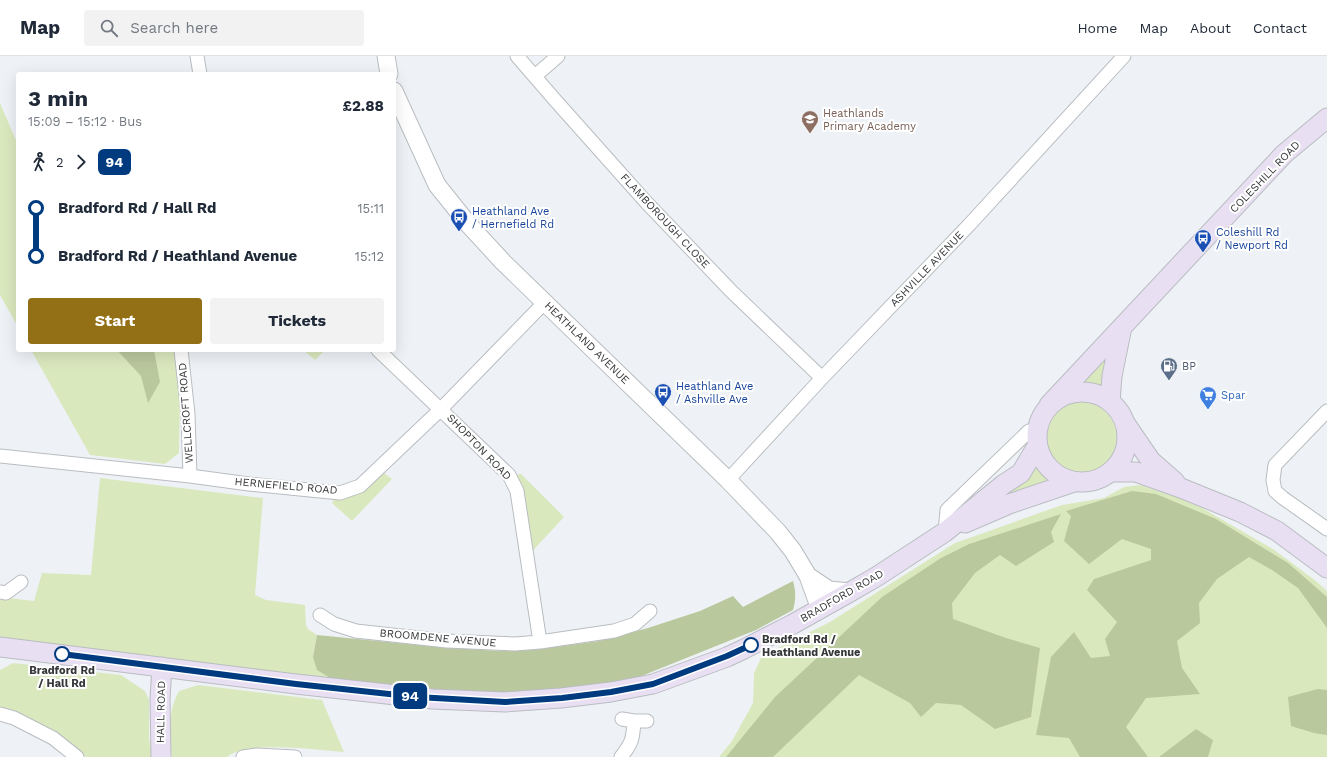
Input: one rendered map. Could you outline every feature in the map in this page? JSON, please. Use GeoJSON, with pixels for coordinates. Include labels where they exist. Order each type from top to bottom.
{"type":"FeatureCollection","features":[{"type":"Feature","properties":{"kind":"main road","name":"COLESHILL ROAD"},"geometry":{"type":"LineString","coordinates":[[1049,405],[1284,154],[1327,118]]}},
{"type":"Feature","properties":{"kind":"main road"},"geometry":{"type":"LineString","coordinates":[[1110,402],[1112,376],[1122,326]]}},
{"type":"Feature","properties":{"kind":"main road"},"geometry":{"type":"LineString","coordinates":[[1079,392],[1101,396],[1110,402],[1121,415],[1127,436],[1125,449],[1120,462],[1110,472],[1102,477],[1093,481],[1084,482],[1074,482],[1064,478],[1050,469],[1040,456],[1037,437],[1041,416],[1049,405],[1058,398],[1079,392]]}},
{"type":"Feature","properties":{"kind":"main road"},"geometry":{"type":"LineString","coordinates":[[1124,422],[1151,461],[1181,488]]}},
{"type":"Feature","properties":{"kind":"main road","name":"BRADFORD ROAD"},"geometry":{"type":"LineString","coordinates":[[0,647],[162,666],[296,684],[432,699],[505,702],[562,698],[611,692],[653,684],[744,649],[820,609],[876,577],[945,532],[998,489],[1021,473],[1037,437]]}},
{"type":"Feature","properties":{"kind":"main road"},"geometry":{"type":"LineString","coordinates":[[1110,472],[1136,472],[1181,488],[1240,512],[1277,531],[1327,568]]}},
{"type":"Feature","properties":{"kind":"main road","name":"BRADFORD ROAD"},"geometry":{"type":"LineString","coordinates":[[945,532],[1009,504],[1074,482]]}},
{"type":"Feature","properties":{"kind":"main road","name":"HALL ROAD"},"geometry":{"type":"LineString","coordinates":[[161,757],[160,698],[162,666]]}},
{"type":"Feature","properties":{"kind":"street"},"geometry":{"type":"LineString","coordinates":[[197,56],[200,72]]}},
{"type":"Feature","properties":{"kind":"street"},"geometry":{"type":"LineString","coordinates":[[386,56],[389,72]]}},
{"type":"Feature","properties":{"kind":"street","name":"FLAMBOROUGH CLOSE"},"geometry":{"type":"LineString","coordinates":[[517,56],[646,202],[730,291],[822,378]]}},
{"type":"Feature","properties":{"kind":"street"},"geometry":{"type":"LineString","coordinates":[[534,76],[558,56]]}},
{"type":"Feature","properties":{"kind":"street","name":"ASHVILLE AVENUE"},"geometry":{"type":"LineString","coordinates":[[728,480],[822,378],[970,225],[1124,56]]}},
{"type":"Feature","properties":{"kind":"street","name":"HEATHLAND AVENUE"},"geometry":{"type":"LineString","coordinates":[[396,95],[438,185],[468,226],[503,262],[728,480],[778,532],[793,551],[808,576],[820,609]]}},
{"type":"Feature","properties":{"kind":"street","name":"HERNEFIELD ROAD"},"geometry":{"type":"LineString","coordinates":[[0,456],[340,493],[360,486],[441,409],[545,302]]}},
{"type":"Feature","properties":{"kind":"street","name":"WELLCROFT ROAD"},"geometry":{"type":"LineString","coordinates":[[181,352],[188,414],[190,476]]}},
{"type":"Feature","properties":{"kind":"street","name":"SHOPTON ROAD"},"geometry":{"type":"LineString","coordinates":[[380,352],[509,475],[517,491],[540,642]]}},
{"type":"Feature","properties":{"kind":"street"},"geometry":{"type":"LineString","coordinates":[[1327,411],[1275,465],[1273,480],[1276,491],[1283,498],[1327,529]]}},
{"type":"Feature","properties":{"kind":"street"},"geometry":{"type":"LineString","coordinates":[[945,532],[948,510],[1029,430],[1037,437]]}},
{"type":"Feature","properties":{"kind":"street"},"geometry":{"type":"LineString","coordinates":[[987,472],[1009,504]]}},
{"type":"Feature","properties":{"kind":"street","name":"HEATHLAND AVENUE"},"geometry":{"type":"LineString","coordinates":[[808,576],[829,590],[850,592]]}},
{"type":"Feature","properties":{"kind":"street"},"geometry":{"type":"LineString","coordinates":[[0,592],[6,593],[20,582]]}},
{"type":"Feature","properties":{"kind":"street","name":"BROOMDENE AVENUE"},"geometry":{"type":"LineString","coordinates":[[320,615],[334,624],[356,631],[447,642],[515,644],[540,642],[614,631],[635,624],[650,611]]}},
{"type":"Feature","properties":{"kind":"street"},"geometry":{"type":"LineString","coordinates":[[0,714],[14,718],[53,738],[77,757]]}},
{"type":"Feature","properties":{"kind":"street"},"geometry":{"type":"LineString","coordinates":[[621,757],[633,738],[628,720],[647,721]]}},
{"type":"Feature","properties":{"kind":"street"},"geometry":{"type":"LineString","coordinates":[[243,757],[257,755],[295,757]]}},
{"type":"Feature","properties":{"kind":"green space"},"geometry":{"type":"Polygon","coordinates":[[[0,103],[16,140],[16,323],[0,295],[0,103]]]}},
{"type":"Feature","properties":{"kind":"green space"},"geometry":{"type":"Polygon","coordinates":[[[1111,345],[1101,389],[1081,383],[1111,345]]]}},
{"type":"Feature","properties":{"kind":"green space"},"geometry":{"type":"Polygon","coordinates":[[[32,352],[174,352],[180,395],[179,453],[165,464],[90,455],[32,352]]]}},
{"type":"Feature","properties":{"kind":"green space"},"geometry":{"type":"Polygon","coordinates":[[[119,352],[154,352],[160,382],[148,403],[141,376],[119,352]]]}},
{"type":"Feature","properties":{"kind":"green space"},"geometry":{"type":"Polygon","coordinates":[[[305,352],[323,352],[315,360],[305,352]]]}},
{"type":"Feature","properties":{"kind":"green space"},"geometry":{"type":"Polygon","coordinates":[[[1074,402],[1088,402],[1095,404],[1107,412],[1115,424],[1117,438],[1115,452],[1107,464],[1095,472],[1088,474],[1074,474],[1067,472],[1055,464],[1047,452],[1045,445],[1045,431],[1047,424],[1055,412],[1067,404],[1074,402]]]}},
{"type":"Feature","properties":{"kind":"green space"},"geometry":{"type":"Polygon","coordinates":[[[1035,467],[1055,484],[1033,491],[1009,493],[1008,489],[1035,467]]]}},
{"type":"Feature","properties":{"kind":"green space"},"geometry":{"type":"Polygon","coordinates":[[[384,473],[392,479],[352,521],[332,503],[335,498],[353,496],[384,473]]]}},
{"type":"Feature","properties":{"kind":"green space"},"geometry":{"type":"Polygon","coordinates":[[[521,474],[564,517],[527,557],[509,475],[521,474]]]}},
{"type":"Feature","properties":{"kind":"green space"},"geometry":{"type":"Polygon","coordinates":[[[100,478],[263,498],[255,595],[266,600],[305,605],[306,625],[308,629],[317,635],[313,657],[332,679],[0,640],[0,597],[34,601],[42,573],[91,575],[100,478]]]}},
{"type":"Feature","properties":{"kind":"green space"},"geometry":{"type":"Polygon","coordinates":[[[1140,485],[1179,498],[1202,508],[1273,549],[1327,591],[1327,757],[719,757],[732,741],[753,703],[754,673],[762,656],[830,622],[955,543],[1062,505],[1104,498],[1124,487],[1140,485]]]}},
{"type":"Feature","properties":{"kind":"green space"},"geometry":{"type":"Polygon","coordinates":[[[1132,491],[1156,494],[1216,519],[1288,563],[1327,597],[1327,628],[1298,588],[1272,570],[1249,557],[1217,579],[1199,603],[1200,623],[1177,641],[1182,668],[1200,694],[1146,698],[1126,727],[1148,757],[1080,757],[1069,738],[1036,735],[1051,657],[1074,632],[1091,658],[1110,656],[1105,639],[1117,622],[1087,590],[1094,579],[1151,560],[1151,549],[1122,539],[1089,564],[1064,541],[1071,516],[1066,511],[1132,491]]]}},
{"type":"Feature","properties":{"kind":"green space"},"geometry":{"type":"Polygon","coordinates":[[[1061,514],[1051,532],[1054,542],[1016,566],[1000,555],[975,573],[952,603],[953,619],[1006,638],[1040,648],[1031,717],[995,729],[961,705],[936,703],[921,717],[910,703],[859,675],[773,757],[726,757],[775,697],[882,597],[941,558],[969,544],[1061,514]]]}},
{"type":"Feature","properties":{"kind":"green space"},"geometry":{"type":"Polygon","coordinates":[[[793,581],[795,589],[795,602],[793,610],[756,630],[639,677],[577,688],[516,693],[465,692],[332,679],[317,670],[313,657],[317,635],[449,648],[501,651],[532,650],[599,641],[648,628],[700,611],[733,596],[743,607],[793,581]]]}},
{"type":"Feature","properties":{"kind":"green space"},"geometry":{"type":"Polygon","coordinates":[[[13,663],[121,675],[145,691],[149,700],[149,739],[152,757],[86,757],[53,733],[0,710],[0,670],[13,663]]]}},
{"type":"Feature","properties":{"kind":"green space"},"geometry":{"type":"Polygon","coordinates":[[[198,685],[322,700],[344,752],[266,747],[237,752],[227,757],[172,757],[170,723],[175,698],[179,691],[198,685]]]}},
{"type":"Feature","properties":{"kind":"green space"},"geometry":{"type":"Polygon","coordinates":[[[1318,689],[1327,690],[1327,735],[1314,733],[1291,726],[1288,697],[1318,689]]]}},
{"type":"Feature","properties":{"kind":"green space"},"geometry":{"type":"Polygon","coordinates":[[[1196,729],[1213,740],[1208,757],[1159,757],[1196,729]]]}},
{"type":"Feature","properties":{"kind":"bus line","name":"94"},"geometry":{"type":"LineString","coordinates":[[62,654],[296,684],[432,699],[505,702],[562,698],[611,692],[653,684],[727,656],[751,645]]}},
{"type":"Feature","properties":{"kind":"place","name":"Heathlands Primary Academy"},"geometry":{"type":"Point","coordinates":[810,134]}},
{"type":"Feature","properties":{"kind":"place","name":"Heathland Ave / Hernefield Rd"},"geometry":{"type":"Point","coordinates":[459,232]}},
{"type":"Feature","properties":{"kind":"place","name":"Coleshill Rd / Newport Rd"},"geometry":{"type":"Point","coordinates":[1203,253]}},
{"type":"Feature","properties":{"kind":"place","name":"BP"},"geometry":{"type":"Point","coordinates":[1169,381]}},
{"type":"Feature","properties":{"kind":"place","name":"Heathland Ave / Ashville Ave"},"geometry":{"type":"Point","coordinates":[663,407]}},
{"type":"Feature","properties":{"kind":"place","name":"Spar"},"geometry":{"type":"Point","coordinates":[1208,410]}},
{"type":"Feature","properties":{"kind":"place","name":"Bradford Rd / Heathland Avenue"},"geometry":{"type":"Point","coordinates":[751,645]}},
{"type":"Feature","properties":{"kind":"place","name":"Bradford Rd / Hall Rd"},"geometry":{"type":"Point","coordinates":[62,654]}}]}
